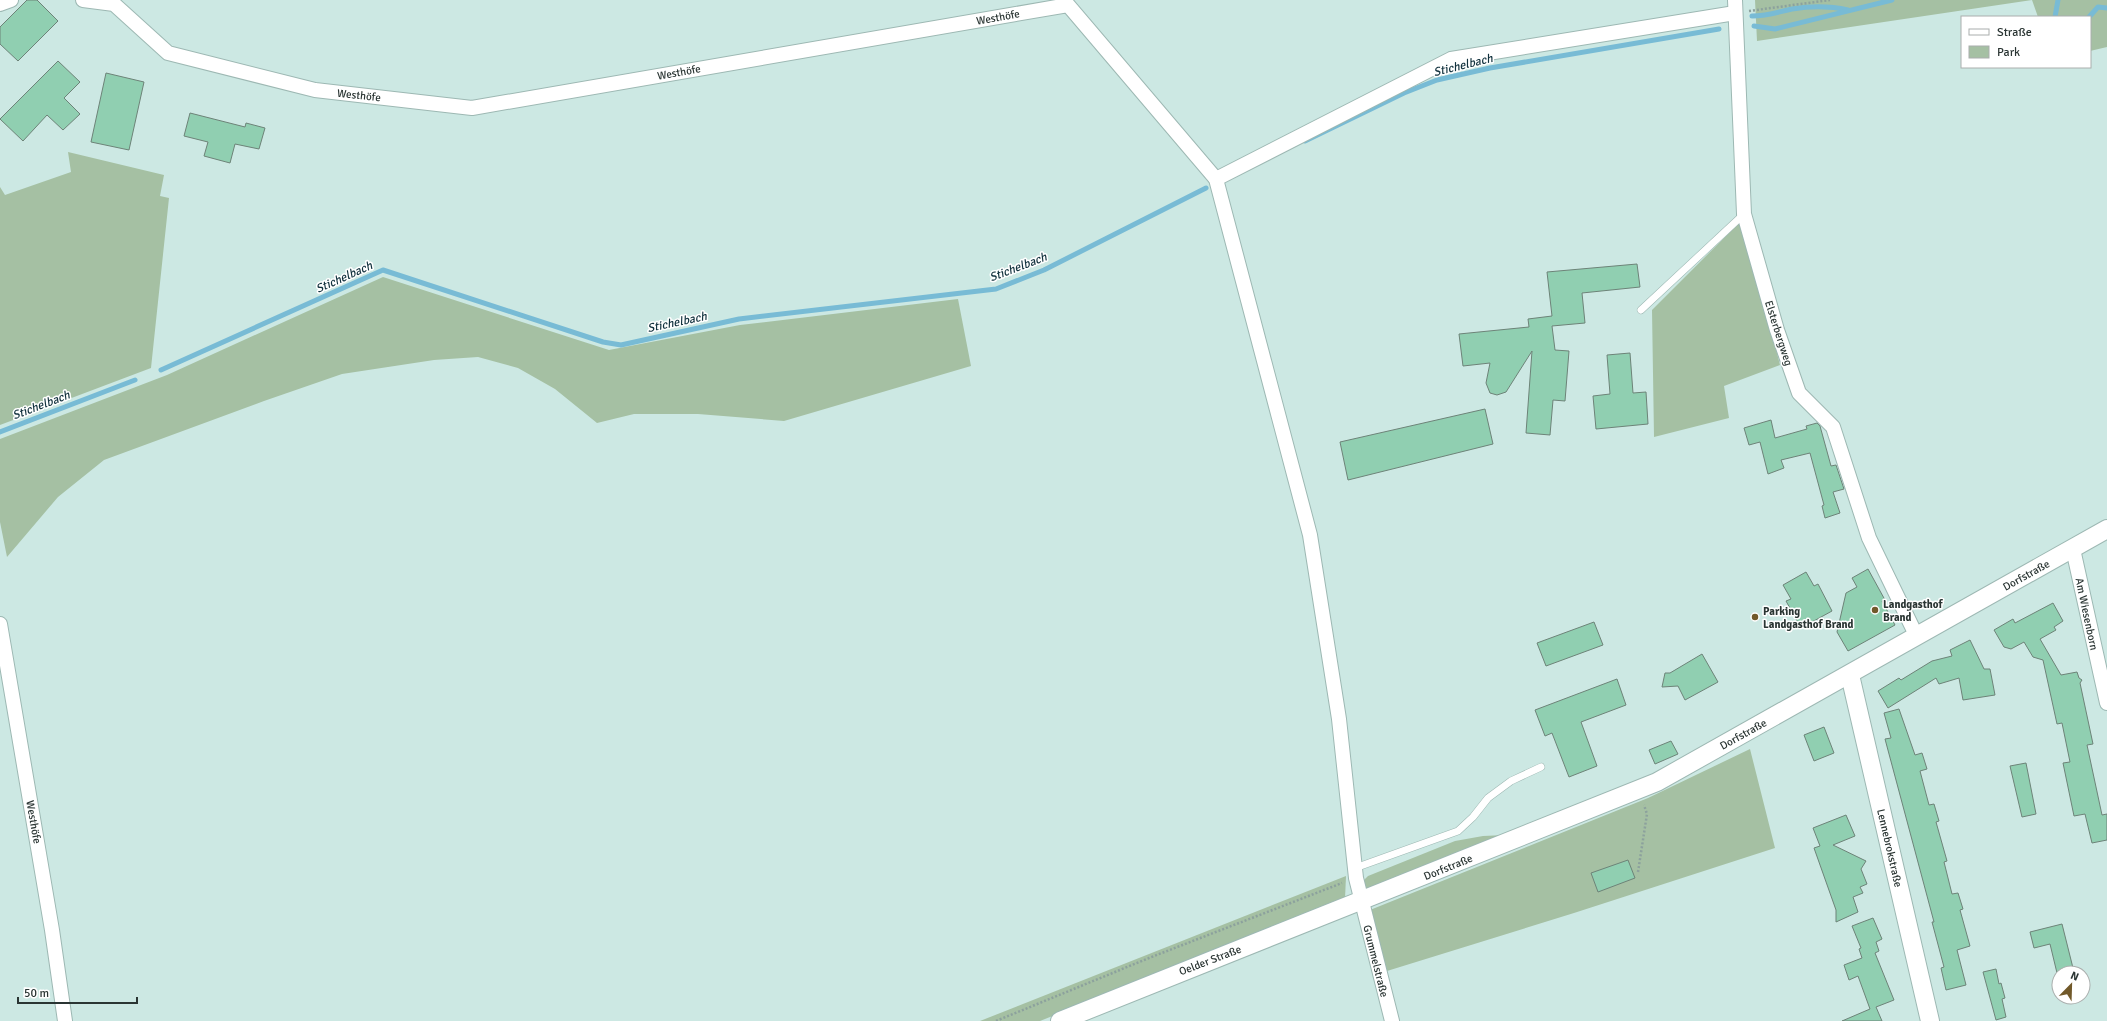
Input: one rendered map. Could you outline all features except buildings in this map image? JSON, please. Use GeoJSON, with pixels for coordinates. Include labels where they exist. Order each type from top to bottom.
{"type":"FeatureCollection","features":[{"type":"Feature","properties":{"kind":"street"},"geometry":{"type":"LineString","coordinates":[[0,4],[11,0]]}},
{"type":"Feature","properties":{"kind":"street","name":"Westhöfe"},"geometry":{"type":"LineString","coordinates":[[82,0],[114,4],[168,54],[315,90],[472,108],[1068,4],[1216,179]]}},
{"type":"Feature","properties":{"kind":"street"},"geometry":{"type":"LineString","coordinates":[[1216,179],[1451,59],[1735,6]]}},
{"type":"Feature","properties":{"kind":"street","name":"Elsterbergweg"},"geometry":{"type":"LineString","coordinates":[[1735,6],[1744,214],[1777,330],[1799,393],[1833,427],[1869,538],[1917,637]]}},
{"type":"Feature","properties":{"kind":"street","name":"Grummelstraße"},"geometry":{"type":"LineString","coordinates":[[1216,179],[1310,534],[1339,719],[1356,873],[1361,902],[1392,1021]]}},
{"type":"Feature","properties":{"kind":"street","name":"Dorfstraße"},"geometry":{"type":"LineString","coordinates":[[1361,902],[1657,782],[1850,675],[2107,529]]}},
{"type":"Feature","properties":{"kind":"street","name":"Am Wiesenborn"},"geometry":{"type":"LineString","coordinates":[[2073,549],[2107,703]]}},
{"type":"Feature","properties":{"kind":"street","name":"Westhöfe"},"geometry":{"type":"LineString","coordinates":[[0,624],[52,930],[65,1021]]}},
{"type":"Feature","properties":{"kind":"street","name":"Lennebrokstraße"},"geometry":{"type":"LineString","coordinates":[[1850,675],[1930,1021]]}},
{"type":"Feature","properties":{"kind":"street","name":"Oelder Straße"},"geometry":{"type":"LineString","coordinates":[[1060,1021],[1361,902]]}},
{"type":"Feature","properties":{"kind":"lane"},"geometry":{"type":"LineString","coordinates":[[1641,310],[1744,214]]}},
{"type":"Feature","properties":{"kind":"lane"},"geometry":{"type":"LineString","coordinates":[[1356,873],[1458,831],[1473,817],[1488,798],[1511,781],[1541,767]]}},
{"type":"Feature","properties":{"kind":"path"},"geometry":{"type":"LineString","coordinates":[[1735,6],[1830,0]]}},
{"type":"Feature","properties":{"kind":"path"},"geometry":{"type":"LineString","coordinates":[[1638,790],[1647,814],[1638,872]]}},
{"type":"Feature","properties":{"kind":"path"},"geometry":{"type":"LineString","coordinates":[[996,1021],[1356,873]]}},
{"type":"Feature","properties":{"kind":"green space"},"geometry":{"type":"Polygon","coordinates":[[[1755,0],[2032,0],[1757,41],[1755,0]]]}},
{"type":"Feature","properties":{"kind":"green space"},"geometry":{"type":"Polygon","coordinates":[[[2032,0],[2107,0],[2107,47],[2091,51],[2091,16],[2038,16],[2032,0]]]}},
{"type":"Feature","properties":{"kind":"green space"},"geometry":{"type":"Polygon","coordinates":[[[68,152],[164,175],[160,196],[169,198],[151,368],[0,425],[0,187],[5,195],[71,172],[68,152]]]}},
{"type":"Feature","properties":{"kind":"green space"},"geometry":{"type":"Polygon","coordinates":[[[1743,219],[1780,365],[1724,386],[1729,418],[1654,437],[1652,310],[1743,219]]]}},
{"type":"Feature","properties":{"kind":"green space"},"geometry":{"type":"Polygon","coordinates":[[[383,277],[609,350],[740,325],[958,299],[971,366],[784,421],[698,414],[634,414],[597,423],[555,389],[518,368],[478,357],[434,360],[342,374],[104,460],[58,497],[7,557],[0,522],[0,439],[167,375],[383,277]]]}},
{"type":"Feature","properties":{"kind":"green space"},"geometry":{"type":"Polygon","coordinates":[[[1750,749],[1775,848],[1574,913],[1387,971],[1370,910],[1648,798],[1750,749]]]}},
{"type":"Feature","properties":{"kind":"green space"},"geometry":{"type":"Polygon","coordinates":[[[1506,835],[1368,889],[1363,886],[1362,882],[1368,876],[1455,841],[1483,836],[1506,835]]]}},
{"type":"Feature","properties":{"kind":"green space"},"geometry":{"type":"Polygon","coordinates":[[[1346,876],[1345,899],[1040,1021],[980,1021],[1346,876]]]}},
{"type":"Feature","properties":{"kind":"waterway","name":"Stichelbach"},"geometry":{"type":"LineString","coordinates":[[1754,26],[1775,29],[1892,0]]}},
{"type":"Feature","properties":{"kind":"waterway"},"geometry":{"type":"LineString","coordinates":[[2055,16],[2058,0]]}},
{"type":"Feature","properties":{"kind":"waterway"},"geometry":{"type":"LineString","coordinates":[[1752,16],[1768,15],[1806,7],[1827,7],[1848,10]]}},
{"type":"Feature","properties":{"kind":"waterway"},"geometry":{"type":"LineString","coordinates":[[2090,16],[2098,7],[2107,8]]}},
{"type":"Feature","properties":{"kind":"waterway","name":"Stichelbach"},"geometry":{"type":"LineString","coordinates":[[1305,141],[1404,93],[1437,80],[1490,68],[1719,29]]}},
{"type":"Feature","properties":{"kind":"waterway","name":"Stichelbach"},"geometry":{"type":"LineString","coordinates":[[161,370],[383,270],[603,342],[621,345],[739,319],[996,289],[1044,270],[1206,188]]}},
{"type":"Feature","properties":{"kind":"waterway","name":"Stichelbach"},"geometry":{"type":"LineString","coordinates":[[0,432],[135,380]]}},
{"type":"Feature","properties":{"kind":"place","name":"Landgasthof Brand"},"geometry":{"type":"Point","coordinates":[1875,610]}},
{"type":"Feature","properties":{"kind":"place","name":"Parking Landgasthof Brand"},"geometry":{"type":"Point","coordinates":[1755,617]}}]}
